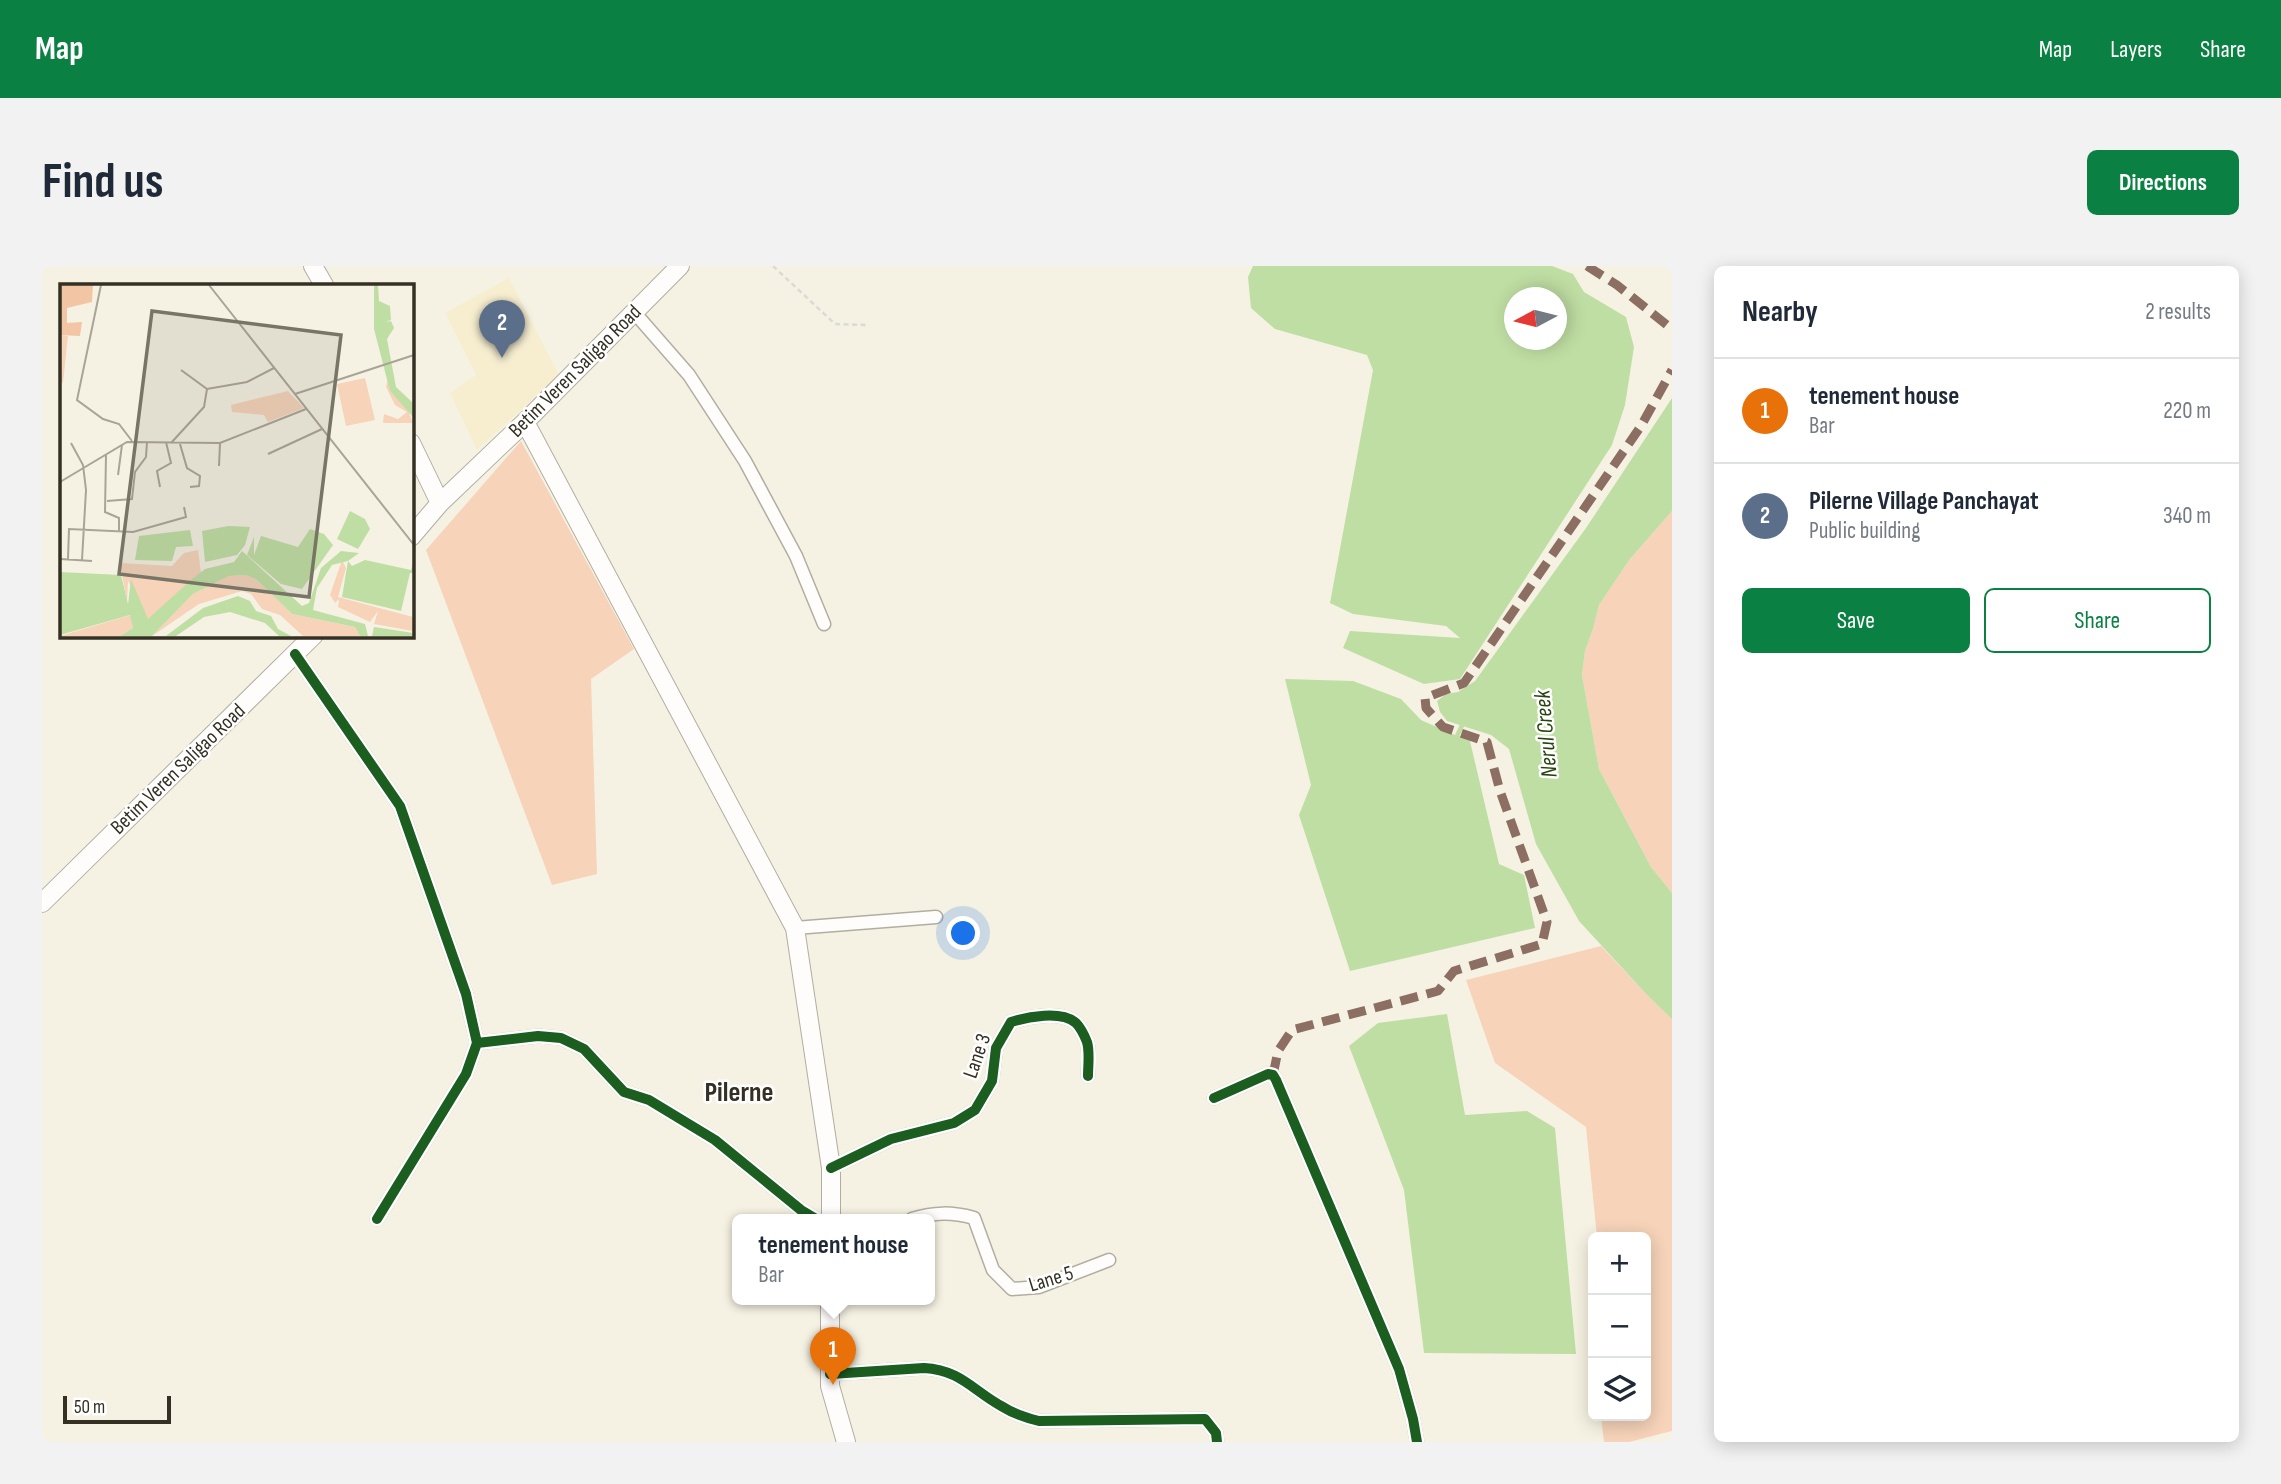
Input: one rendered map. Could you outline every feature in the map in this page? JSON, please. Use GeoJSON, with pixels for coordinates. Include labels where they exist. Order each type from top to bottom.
{"type":"FeatureCollection","features":[{"type":"Feature","properties":{"kind":"main road"},"geometry":{"type":"LineString","coordinates":[[313,266],[323,284]]}},
{"type":"Feature","properties":{"kind":"main road","name":"Betim Veren Saligao Road"},"geometry":{"type":"LineString","coordinates":[[413,535],[440,503],[680,266]]}},
{"type":"Feature","properties":{"kind":"main road"},"geometry":{"type":"LineString","coordinates":[[525,422],[795,928],[831,1168],[831,1214]]}},
{"type":"Feature","properties":{"kind":"main road"},"geometry":{"type":"LineString","coordinates":[[413,447],[440,503]]}},
{"type":"Feature","properties":{"kind":"main road","name":"Betim Veren Saligao Road"},"geometry":{"type":"LineString","coordinates":[[42,903],[312,637]]}},
{"type":"Feature","properties":{"kind":"main road"},"geometry":{"type":"LineString","coordinates":[[830,1305],[830,1386],[846,1442]]}},
{"type":"Feature","properties":{"kind":"street"},"geometry":{"type":"LineString","coordinates":[[635,312],[689,375],[746,461],[796,556],[824,624]]}},
{"type":"Feature","properties":{"kind":"street"},"geometry":{"type":"LineString","coordinates":[[295,654],[400,806],[466,994],[477,1043],[466,1073],[377,1219]]}},
{"type":"Feature","properties":{"kind":"street"},"geometry":{"type":"LineString","coordinates":[[795,928],[936,917]]}},
{"type":"Feature","properties":{"kind":"street","name":"Lane 3"},"geometry":{"type":"LineString","coordinates":[[831,1168],[891,1139],[954,1123],[975,1110],[992,1081],[996,1048],[1011,1022],[1048,1015],[1067,1018],[1077,1023],[1088,1045],[1088,1076]]}},
{"type":"Feature","properties":{"kind":"street"},"geometry":{"type":"LineString","coordinates":[[477,1043],[538,1035],[561,1038],[584,1049],[624,1092],[649,1100],[715,1140],[808,1214]]}},
{"type":"Feature","properties":{"kind":"street"},"geometry":{"type":"LineString","coordinates":[[1214,1098],[1268,1074],[1273,1075],[1276,1080],[1399,1369],[1417,1442]]}},
{"type":"Feature","properties":{"kind":"street","name":"Lane 5"},"geometry":{"type":"LineString","coordinates":[[925,1214],[954,1212],[974,1218],[993,1270],[1012,1290],[1039,1287],[1109,1260]]}},
{"type":"Feature","properties":{"kind":"street"},"geometry":{"type":"LineString","coordinates":[[830,1374],[939,1369],[952,1373],[1001,1406],[1039,1421],[1205,1419],[1216,1433],[1217,1442]]}},
{"type":"Feature","properties":{"kind":"path"},"geometry":{"type":"LineString","coordinates":[[773,266],[835,324],[867,325]]}},
{"type":"Feature","properties":{"kind":"shaded area"},"geometry":{"type":"Polygon","coordinates":[[[509,278],[559,375],[477,450],[450,393],[476,375],[445,313],[509,278]]]}},
{"type":"Feature","properties":{"kind":"shaded area"},"geometry":{"type":"Polygon","coordinates":[[[521,441],[634,649],[591,679],[597,874],[552,885],[426,550],[521,441]]]}},
{"type":"Feature","properties":{"kind":"shaded area"},"geometry":{"type":"Polygon","coordinates":[[[1672,511],[1672,893],[1651,867],[1599,769],[1582,675],[1585,651],[1599,605],[1630,559],[1672,511]]]}},
{"type":"Feature","properties":{"kind":"shaded area"},"geometry":{"type":"Polygon","coordinates":[[[1601,946],[1672,1019],[1672,1431],[1629,1442],[1604,1442],[1602,1421],[1651,1421],[1651,1232],[1596,1232],[1586,1127],[1495,1063],[1466,980],[1601,946]]]}},
{"type":"Feature","properties":{"kind":"water"},"geometry":{"type":"Polygon","coordinates":[[[1253,266],[1552,266],[1573,274],[1584,292],[1626,317],[1634,347],[1625,405],[1612,445],[1460,679],[1424,684],[1343,648],[1350,631],[1460,638],[1446,626],[1353,614],[1330,603],[1373,370],[1367,355],[1275,329],[1251,308],[1248,277],[1253,266]]]}},
{"type":"Feature","properties":{"kind":"water","name":"Nerul Creek"},"geometry":{"type":"Polygon","coordinates":[[[1672,398],[1672,511],[1630,559],[1599,605],[1585,651],[1582,675],[1599,769],[1651,867],[1672,893],[1672,1019],[1579,921],[1536,844],[1509,749],[1491,735],[1447,721],[1440,712],[1437,701],[1475,681],[1586,528],[1672,398]]]}},
{"type":"Feature","properties":{"kind":"water"},"geometry":{"type":"Polygon","coordinates":[[[1285,679],[1353,681],[1401,699],[1421,720],[1457,736],[1469,737],[1499,864],[1524,875],[1535,928],[1350,971],[1299,815],[1311,785],[1285,679]]]}},
{"type":"Feature","properties":{"kind":"water"},"geometry":{"type":"Polygon","coordinates":[[[1447,1014],[1465,1115],[1527,1111],[1555,1128],[1576,1354],[1424,1353],[1404,1190],[1349,1046],[1378,1023],[1447,1014]]]}},
{"type":"Feature","properties":{"kind":"waterway"},"geometry":{"type":"LineString","coordinates":[[1457,736],[1464,721]]}},
{"type":"Feature","properties":{"kind":"marked path"},"geometry":{"type":"LineString","coordinates":[[1587,266],[1617,285],[1672,329]]}},
{"type":"Feature","properties":{"kind":"marked path"},"geometry":{"type":"LineString","coordinates":[[1273,1075],[1278,1051],[1292,1030],[1438,991],[1454,971],[1542,944],[1547,922],[1500,791],[1487,742],[1443,727],[1426,708],[1425,698],[1464,683],[1641,426],[1672,370]]}},
{"type":"Feature","properties":{"kind":"cycle path"},"geometry":{"type":"LineString","coordinates":[[295,654],[400,806],[466,994],[477,1043],[466,1074],[377,1219]]}},
{"type":"Feature","properties":{"kind":"cycle path"},"geometry":{"type":"LineString","coordinates":[[831,1168],[891,1139],[954,1123],[975,1110],[992,1081],[996,1048],[1011,1022],[1053,1016],[1076,1023],[1088,1046],[1088,1076]]}},
{"type":"Feature","properties":{"kind":"cycle path"},"geometry":{"type":"LineString","coordinates":[[477,1043],[538,1036],[561,1038],[584,1049],[624,1092],[649,1100],[715,1140],[808,1214]]}},
{"type":"Feature","properties":{"kind":"cycle path"},"geometry":{"type":"LineString","coordinates":[[1214,1098],[1268,1074],[1273,1075],[1276,1080],[1399,1369],[1417,1442]]}},
{"type":"Feature","properties":{"kind":"cycle path"},"geometry":{"type":"LineString","coordinates":[[830,1374],[924,1368],[937,1370],[966,1382],[1012,1412],[1039,1421],[1205,1419],[1216,1433],[1217,1442]]}},
{"type":"Feature","properties":{"kind":"place","name":"Pilerne Village Panchayat"},"geometry":{"type":"Point","coordinates":[502,358]}},
{"type":"Feature","properties":{"kind":"place","name":"tenement house"},"geometry":{"type":"Point","coordinates":[833,1385]}},
{"type":"Feature","properties":{"kind":"district","name":"Pilerne"},"geometry":{"type":"Point","coordinates":[739,1092]}}]}
